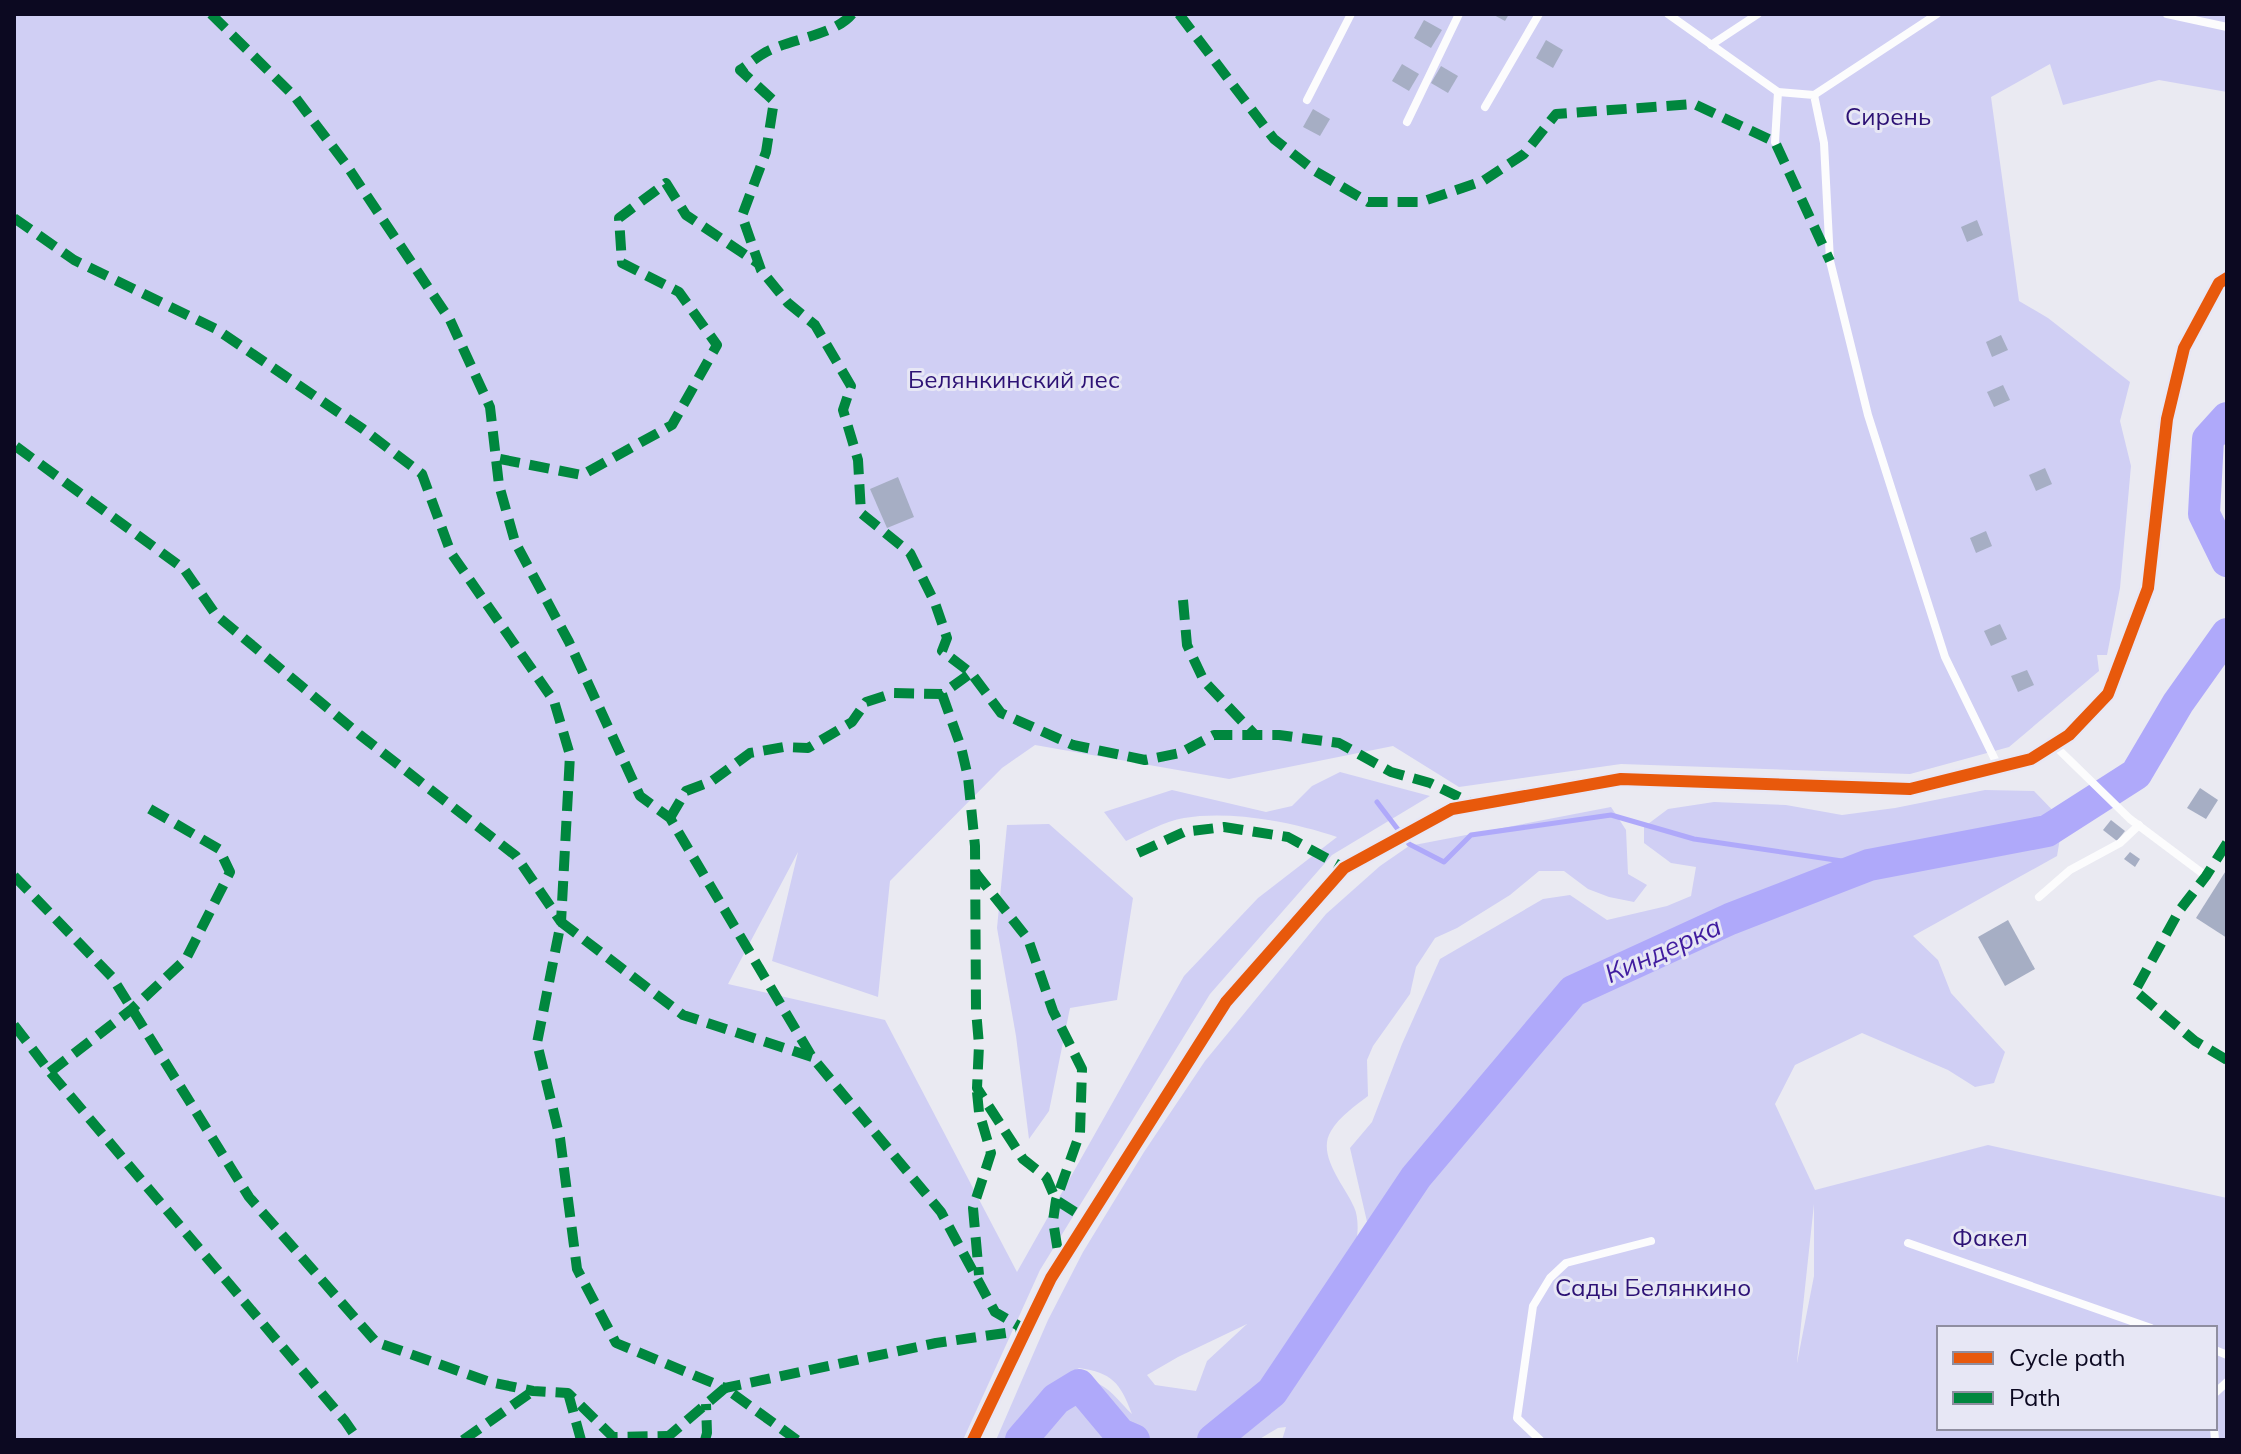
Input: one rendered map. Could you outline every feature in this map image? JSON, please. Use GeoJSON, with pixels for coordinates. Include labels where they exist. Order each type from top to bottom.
{"type":"FeatureCollection","features":[{"type":"Feature","properties":{"kind":"street"},"geometry":{"type":"LineString","coordinates":[[973,1440],[1051,1278],[1226,1002],[1344,868],[1452,809],[1621,779],[1910,789],[2031,759],[2069,735],[2108,694],[2148,588],[2167,419],[2184,348],[2219,283],[2227,278]]}},
{"type":"Feature","properties":{"kind":"lane"},"geometry":{"type":"LineString","coordinates":[[1307,100],[1351,14]]}},
{"type":"Feature","properties":{"kind":"lane"},"geometry":{"type":"LineString","coordinates":[[1407,122],[1459,14]]}},
{"type":"Feature","properties":{"kind":"lane"},"geometry":{"type":"LineString","coordinates":[[1485,107],[1539,14]]}},
{"type":"Feature","properties":{"kind":"lane"},"geometry":{"type":"LineString","coordinates":[[1668,14],[1778,92],[1814,95],[1937,14]]}},
{"type":"Feature","properties":{"kind":"lane"},"geometry":{"type":"LineString","coordinates":[[1711,45],[1758,14]]}},
{"type":"Feature","properties":{"kind":"lane"},"geometry":{"type":"LineString","coordinates":[[2167,14],[2227,27]]}},
{"type":"Feature","properties":{"kind":"lane"},"geometry":{"type":"LineString","coordinates":[[1775,142],[1778,92]]}},
{"type":"Feature","properties":{"kind":"lane"},"geometry":{"type":"LineString","coordinates":[[1814,95],[1824,143],[1830,261],[1868,415],[1945,657],[1999,769]]}},
{"type":"Feature","properties":{"kind":"lane"},"geometry":{"type":"LineString","coordinates":[[2054,745],[2139,825],[2206,876]]}},
{"type":"Feature","properties":{"kind":"lane"},"geometry":{"type":"LineString","coordinates":[[2039,897],[2070,870],[2120,843],[2139,825]]}},
{"type":"Feature","properties":{"kind":"lane"},"geometry":{"type":"LineString","coordinates":[[1540,1440],[1517,1418],[1533,1306],[1550,1278],[1566,1263],[1651,1241]]}},
{"type":"Feature","properties":{"kind":"lane"},"geometry":{"type":"LineString","coordinates":[[1908,1243],[2145,1326]]}},
{"type":"Feature","properties":{"kind":"green space"},"geometry":{"type":"Polygon","coordinates":[[[14,14],[2227,14],[2227,92],[2159,80],[2063,105],[2050,64],[1991,97],[2019,301],[2048,318],[2130,382],[2120,421],[2131,466],[2120,588],[2107,655],[2097,655],[2099,671],[2009,747],[1910,774],[1621,764],[1459,787],[1393,746],[1229,779],[1035,745],[1002,768],[890,881],[878,997],[772,961],[798,852],[728,984],[885,1020],[1017,1272],[1184,976],[1258,898],[1337,837],[1282,822],[1221,815],[1162,824],[1126,841],[1104,812],[1172,790],[1266,812],[1292,806],[1312,786],[1340,772],[1430,796],[1332,855],[1210,994],[1040,1270],[963,1440],[14,1440],[14,14]]]}},
{"type":"Feature","properties":{"kind":"green space"},"geometry":{"type":"Polygon","coordinates":[[[1985,790],[2034,791],[2063,821],[2057,856],[1913,936],[1938,960],[1951,993],[2005,1052],[1994,1083],[1975,1087],[1948,1070],[1862,1033],[1795,1065],[1775,1104],[1815,1190],[1988,1145],[2227,1198],[2227,1440],[1282,1440],[1286,1427],[1278,1428],[1258,1440],[996,1440],[1048,1320],[1083,1252],[1144,1152],[1205,1061],[1326,914],[1380,866],[1409,846],[1611,807],[1626,830],[1628,874],[1647,885],[1634,902],[1588,889],[1564,871],[1539,871],[1510,895],[1435,938],[1416,967],[1410,994],[1373,1046],[1367,1060],[1368,1096],[1339,1121],[1327,1140],[1329,1160],[1356,1211],[1356,1244],[1368,1226],[1350,1148],[1372,1122],[1440,959],[1543,899],[1570,895],[1607,920],[1667,906],[1691,896],[1696,867],[1671,863],[1644,843],[1644,827],[1668,809],[1714,802],[1786,805],[1842,815],[1985,790]],[[1814,1204],[1797,1363],[1814,1276],[1814,1204]],[[1247,1324],[1147,1375],[1155,1385],[1196,1391],[1207,1361],[1247,1324]],[[1079,1368],[1034,1406],[1017,1432],[1054,1394],[1075,1381],[1087,1380],[1099,1384],[1132,1414],[1113,1381],[1100,1373],[1079,1368]]]}},
{"type":"Feature","properties":{"kind":"green space"},"geometry":{"type":"Polygon","coordinates":[[[1049,824],[1133,898],[1117,1000],[1070,1008],[1049,1111],[1029,1139],[1016,1036],[997,928],[1007,825],[1049,824]]]}},
{"type":"Feature","properties":{"kind":"building"},"geometry":{"type":"Polygon","coordinates":[[[1492,14],[1509,14],[1505,21],[1492,14]]]}},
{"type":"Feature","properties":{"kind":"building"},"geometry":{"type":"Polygon","coordinates":[[[1424,20],[1442,30],[1431,48],[1414,38],[1424,20]]]}},
{"type":"Feature","properties":{"kind":"building"},"geometry":{"type":"Polygon","coordinates":[[[1546,40],[1563,50],[1553,68],[1536,58],[1546,40]]]}},
{"type":"Feature","properties":{"kind":"building"},"geometry":{"type":"Polygon","coordinates":[[[1402,64],[1419,74],[1409,91],[1392,81],[1402,64]]]}},
{"type":"Feature","properties":{"kind":"building"},"geometry":{"type":"Polygon","coordinates":[[[1441,66],[1458,76],[1448,93],[1431,83],[1441,66]]]}},
{"type":"Feature","properties":{"kind":"building"},"geometry":{"type":"Polygon","coordinates":[[[1313,109],[1330,119],[1320,136],[1303,127],[1313,109]]]}},
{"type":"Feature","properties":{"kind":"building"},"geometry":{"type":"Polygon","coordinates":[[[1977,220],[1983,235],[1967,242],[1961,227],[1977,220]]]}},
{"type":"Feature","properties":{"kind":"building"},"geometry":{"type":"Polygon","coordinates":[[[2001,335],[2008,350],[1992,357],[1986,342],[2001,335]]]}},
{"type":"Feature","properties":{"kind":"building"},"geometry":{"type":"Polygon","coordinates":[[[2003,385],[2010,400],[1994,407],[1987,392],[2003,385]]]}},
{"type":"Feature","properties":{"kind":"building"},"geometry":{"type":"Polygon","coordinates":[[[2045,468],[2052,484],[2036,491],[2029,475],[2045,468]]]}},
{"type":"Feature","properties":{"kind":"building"},"geometry":{"type":"Polygon","coordinates":[[[898,477],[914,517],[887,528],[870,489],[898,477]]]}},
{"type":"Feature","properties":{"kind":"building"},"geometry":{"type":"Polygon","coordinates":[[[1986,531],[1992,546],[1976,553],[1970,538],[1986,531]]]}},
{"type":"Feature","properties":{"kind":"building"},"geometry":{"type":"Polygon","coordinates":[[[2000,624],[2007,639],[1991,646],[1984,631],[2000,624]]]}},
{"type":"Feature","properties":{"kind":"building"},"geometry":{"type":"Polygon","coordinates":[[[2027,670],[2034,685],[2018,692],[2011,676],[2027,670]]]}},
{"type":"Feature","properties":{"kind":"building"},"geometry":{"type":"Polygon","coordinates":[[[2200,788],[2218,800],[2206,819],[2187,808],[2200,788]]]}},
{"type":"Feature","properties":{"kind":"building"},"geometry":{"type":"Polygon","coordinates":[[[2111,820],[2125,831],[2117,841],[2103,830],[2111,820]]]}},
{"type":"Feature","properties":{"kind":"building"},"geometry":{"type":"Polygon","coordinates":[[[2130,852],[2140,859],[2135,867],[2124,859],[2130,852]]]}},
{"type":"Feature","properties":{"kind":"building"},"geometry":{"type":"Polygon","coordinates":[[[2227,869],[2227,938],[2196,918],[2227,869]]]}},
{"type":"Feature","properties":{"kind":"building"},"geometry":{"type":"Polygon","coordinates":[[[2008,920],[2035,969],[2005,986],[1978,937],[2008,920]]]}},
{"type":"Feature","properties":{"kind":"waterway","name":"Киндерка"},"geometry":{"type":"LineString","coordinates":[[2227,418],[2208,439],[2204,514],[2227,561]]}},
{"type":"Feature","properties":{"kind":"waterway","name":"Киндерка"},"geometry":{"type":"LineString","coordinates":[[1213,1440],[1272,1392],[1416,1177],[1573,991],[1730,919],[1869,865],[2047,831],[2136,774],[2178,703],[2227,634]]}},
{"type":"Feature","properties":{"kind":"waterway"},"geometry":{"type":"LineString","coordinates":[[1377,802],[1409,844],[1444,862],[1471,835],[1611,815],[1694,839],[1869,865]]}},
{"type":"Feature","properties":{"kind":"waterway","name":"Киндерка"},"geometry":{"type":"LineString","coordinates":[[1021,1440],[1056,1399],[1079,1385],[1120,1434],[1134,1440]]}},
{"type":"Feature","properties":{"kind":"marked path"},"geometry":{"type":"LineString","coordinates":[[211,14],[295,97],[345,163],[450,320],[490,407],[499,485],[515,542],[569,642],[640,796],[670,818],[812,1057],[941,1212],[995,1312],[1026,1330]]}},
{"type":"Feature","properties":{"kind":"marked path"},"geometry":{"type":"LineString","coordinates":[[852,14],[824,32],[776,47],[740,70],[774,101],[766,152],[742,216],[761,270],[788,303],[815,325],[851,386],[843,410],[858,460],[861,513],[910,553],[935,603],[947,638],[942,651],[971,673],[1001,713],[1073,745],[1145,760],[1180,753],[1214,735],[1279,735],[1339,743],[1391,772],[1430,783],[1471,803]]}},
{"type":"Feature","properties":{"kind":"marked path"},"geometry":{"type":"LineString","coordinates":[[1179,14],[1274,139],[1315,171],[1368,202],[1421,202],[1483,181],[1524,154],[1556,114],[1694,104],[1775,142],[1830,261]]}},
{"type":"Feature","properties":{"kind":"marked path"},"geometry":{"type":"LineString","coordinates":[[500,459],[582,475],[672,425],[717,345],[679,292],[622,263],[619,218],[666,183],[686,215],[759,264]]}},
{"type":"Feature","properties":{"kind":"marked path"},"geometry":{"type":"LineString","coordinates":[[14,218],[74,260],[216,329],[363,429],[422,474],[451,553],[554,701],[570,755],[561,922],[516,856],[360,735],[216,615],[184,569],[14,445]]}},
{"type":"Feature","properties":{"kind":"marked path"},"geometry":{"type":"LineString","coordinates":[[1183,600],[1187,645],[1204,681],[1255,735]]}},
{"type":"Feature","properties":{"kind":"marked path"},"geometry":{"type":"LineString","coordinates":[[670,818],[686,791],[712,781],[750,753],[784,747],[808,748],[852,722],[866,702],[894,693],[942,694],[971,673]]}},
{"type":"Feature","properties":{"kind":"marked path"},"geometry":{"type":"LineString","coordinates":[[942,694],[968,777],[975,846],[977,1088],[1023,1159],[1046,1177],[1056,1200],[1088,1220]]}},
{"type":"Feature","properties":{"kind":"marked path"},"geometry":{"type":"LineString","coordinates":[[50,1072],[132,1009],[186,959],[230,872],[219,849],[143,805]]}},
{"type":"Feature","properties":{"kind":"marked path"},"geometry":{"type":"LineString","coordinates":[[1138,853],[1184,832],[1224,827],[1288,837],[1344,868]]}},
{"type":"Feature","properties":{"kind":"marked path"},"geometry":{"type":"LineString","coordinates":[[2227,843],[2179,911],[2135,991],[2195,1041],[2227,1060]]}},
{"type":"Feature","properties":{"kind":"marked path"},"geometry":{"type":"LineString","coordinates":[[975,872],[1028,939],[1053,1011],[1082,1069],[1080,1133],[1056,1200],[1053,1221],[1060,1264]]}},
{"type":"Feature","properties":{"kind":"marked path"},"geometry":{"type":"LineString","coordinates":[[14,876],[112,977],[249,1197],[376,1342],[490,1382],[533,1391],[568,1393],[613,1437],[667,1436]]}},
{"type":"Feature","properties":{"kind":"marked path"},"geometry":{"type":"LineString","coordinates":[[812,1057],[683,1015],[561,922],[537,1043],[560,1138],[577,1269],[616,1343],[725,1388],[936,1343],[1026,1330]]}},
{"type":"Feature","properties":{"kind":"marked path"},"geometry":{"type":"LineString","coordinates":[[14,1025],[358,1440]]}},
{"type":"Feature","properties":{"kind":"marked path"},"geometry":{"type":"LineString","coordinates":[[977,1092],[979,1112],[991,1153],[973,1208],[979,1275]]}},
{"type":"Feature","properties":{"kind":"marked path"},"geometry":{"type":"LineString","coordinates":[[664,1440],[725,1388],[797,1440]]}},
{"type":"Feature","properties":{"kind":"marked path"},"geometry":{"type":"LineString","coordinates":[[463,1440],[533,1391]]}},
{"type":"Feature","properties":{"kind":"marked path"},"geometry":{"type":"LineString","coordinates":[[568,1393],[581,1440]]}},
{"type":"Feature","properties":{"kind":"marked path"},"geometry":{"type":"LineString","coordinates":[[705,1440],[706,1404]]}},
{"type":"Feature","properties":{"kind":"cycle path"},"geometry":{"type":"LineString","coordinates":[[973,1440],[1051,1278],[1226,1002],[1344,868],[1452,809],[1621,779],[1910,789],[2031,759],[2069,735],[2108,694],[2148,588],[2167,419],[2184,348],[2219,283],[2227,278]]}},
{"type":"Feature","properties":{"kind":"park label","name":"Сирень"},"geometry":{"type":"Point","coordinates":[1888,117]}},
{"type":"Feature","properties":{"kind":"park label","name":"Белянкинский лес"},"geometry":{"type":"Point","coordinates":[1014,380]}},
{"type":"Feature","properties":{"kind":"park label","name":"Факел"},"geometry":{"type":"Point","coordinates":[1990,1238]}},
{"type":"Feature","properties":{"kind":"park label","name":"Сады Белянкино"},"geometry":{"type":"Point","coordinates":[1653,1288]}}]}
